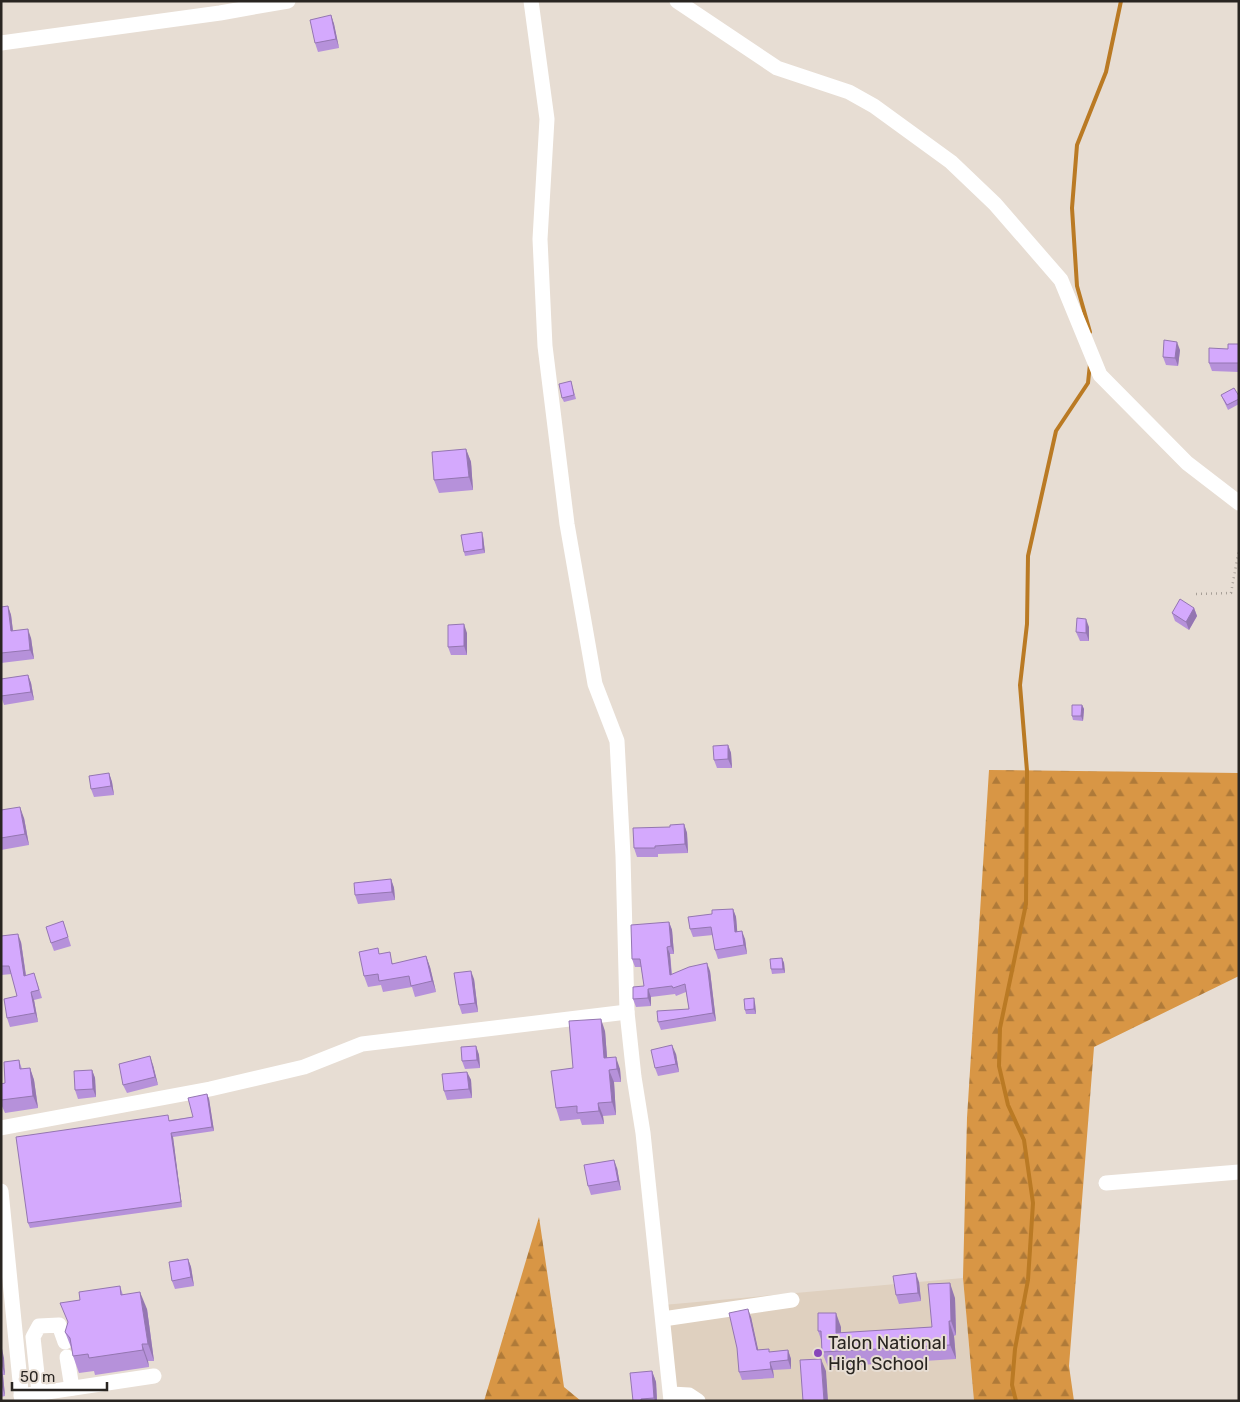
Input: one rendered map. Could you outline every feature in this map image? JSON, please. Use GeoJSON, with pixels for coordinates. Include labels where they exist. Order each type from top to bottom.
{"type":"FeatureCollection","features":[{"type":"Feature","properties":{"kind":"street"},"geometry":{"type":"LineString","coordinates":[[1,43],[220,7],[288,1]]}},
{"type":"Feature","properties":{"kind":"street"},"geometry":{"type":"LineString","coordinates":[[532,1],[547,119],[540,239],[545,346],[567,524],[594,675],[616,741],[623,856],[627,1012],[671,1397],[689,1395],[698,1401]]}},
{"type":"Feature","properties":{"kind":"street"},"geometry":{"type":"LineString","coordinates":[[677,1],[776,68],[849,92],[874,106],[951,162],[995,204],[1061,280],[1100,375],[1187,463],[1239,503]]}},
{"type":"Feature","properties":{"kind":"street"},"geometry":{"type":"LineString","coordinates":[[1,1128],[210,1089],[304,1067],[362,1044],[627,1012]]}},
{"type":"Feature","properties":{"kind":"street"},"geometry":{"type":"LineString","coordinates":[[1106,1183],[1239,1172]]}},
{"type":"Feature","properties":{"kind":"street"},"geometry":{"type":"LineString","coordinates":[[1,1191],[3,1246],[22,1398],[39,1393],[154,1376]]}},
{"type":"Feature","properties":{"kind":"street"},"geometry":{"type":"LineString","coordinates":[[663,1319],[792,1300]]}},
{"type":"Feature","properties":{"kind":"street"},"geometry":{"type":"LineString","coordinates":[[39,1393],[33,1337],[38,1326],[58,1325],[66,1350],[72,1388]]}},
{"type":"Feature","properties":{"kind":"path"},"geometry":{"type":"LineString","coordinates":[[1196,594],[1231,593],[1239,549]]}},
{"type":"Feature","properties":{"kind":"shaded area","name":"Talon National High School"},"geometry":{"type":"Polygon","coordinates":[[[963,1278],[974,1401],[672,1401],[663,1305],[963,1278]]]}},
{"type":"Feature","properties":{"kind":"green space"},"geometry":{"type":"Polygon","coordinates":[[[989,770],[1239,773],[1239,976],[1094,1047],[1069,1366],[1074,1401],[974,1401],[963,1278],[967,1118],[989,770]]]}},
{"type":"Feature","properties":{"kind":"green space"},"geometry":{"type":"Polygon","coordinates":[[[539,1217],[564,1387],[581,1401],[484,1401],[539,1217]]]}},
{"type":"Feature","properties":{"kind":"building"},"geometry":{"type":"Polygon","coordinates":[[[331,15],[336,39],[315,43],[310,20],[331,15]]]}},
{"type":"Feature","properties":{"kind":"building"},"geometry":{"type":"Polygon","coordinates":[[[1164,340],[1177,342],[1175,358],[1163,357],[1164,340]]]}},
{"type":"Feature","properties":{"kind":"building"},"geometry":{"type":"Polygon","coordinates":[[[1228,344],[1239,344],[1239,363],[1209,363],[1209,348],[1228,349],[1228,344]]]}},
{"type":"Feature","properties":{"kind":"building"},"geometry":{"type":"Polygon","coordinates":[[[571,381],[574,395],[562,398],[559,384],[571,381]]]}},
{"type":"Feature","properties":{"kind":"building"},"geometry":{"type":"Polygon","coordinates":[[[1234,388],[1239,399],[1227,405],[1221,395],[1234,388]]]}},
{"type":"Feature","properties":{"kind":"building"},"geometry":{"type":"Polygon","coordinates":[[[466,449],[469,477],[434,480],[432,452],[466,449]]]}},
{"type":"Feature","properties":{"kind":"building"},"geometry":{"type":"Polygon","coordinates":[[[482,532],[483,549],[464,552],[461,535],[482,532]]]}},
{"type":"Feature","properties":{"kind":"building"},"geometry":{"type":"Polygon","coordinates":[[[1180,599],[1194,608],[1186,622],[1172,613],[1180,599]]]}},
{"type":"Feature","properties":{"kind":"building"},"geometry":{"type":"Polygon","coordinates":[[[8,606],[11,631],[28,629],[30,650],[1,653],[1,607],[8,606]]]}},
{"type":"Feature","properties":{"kind":"building"},"geometry":{"type":"Polygon","coordinates":[[[1077,618],[1086,619],[1086,633],[1076,632],[1077,618]]]}},
{"type":"Feature","properties":{"kind":"building"},"geometry":{"type":"Polygon","coordinates":[[[464,624],[464,646],[448,647],[448,625],[464,624]]]}},
{"type":"Feature","properties":{"kind":"building"},"geometry":{"type":"Polygon","coordinates":[[[28,675],[31,692],[1,696],[1,679],[28,675]]]}},
{"type":"Feature","properties":{"kind":"building"},"geometry":{"type":"Polygon","coordinates":[[[1072,705],[1082,705],[1081,716],[1072,716],[1072,705]]]}},
{"type":"Feature","properties":{"kind":"building"},"geometry":{"type":"Polygon","coordinates":[[[728,745],[728,759],[714,760],[713,746],[728,745]]]}},
{"type":"Feature","properties":{"kind":"building"},"geometry":{"type":"Polygon","coordinates":[[[109,773],[111,786],[91,789],[89,776],[109,773]]]}},
{"type":"Feature","properties":{"kind":"building"},"geometry":{"type":"Polygon","coordinates":[[[20,807],[25,834],[1,838],[1,810],[20,807]]]}},
{"type":"Feature","properties":{"kind":"building"},"geometry":{"type":"Polygon","coordinates":[[[684,824],[685,844],[655,846],[655,848],[634,848],[633,828],[670,827],[670,825],[684,824]]]}},
{"type":"Feature","properties":{"kind":"building"},"geometry":{"type":"Polygon","coordinates":[[[391,879],[392,892],[355,895],[354,883],[391,879]]]}},
{"type":"Feature","properties":{"kind":"building"},"geometry":{"type":"Polygon","coordinates":[[[733,909],[735,932],[742,931],[744,945],[715,950],[711,927],[690,929],[688,917],[712,914],[712,910],[733,909]]]}},
{"type":"Feature","properties":{"kind":"building"},"geometry":{"type":"Polygon","coordinates":[[[63,921],[68,937],[51,943],[46,927],[63,921]]]}},
{"type":"Feature","properties":{"kind":"building"},"geometry":{"type":"Polygon","coordinates":[[[669,922],[671,946],[667,947],[670,975],[689,967],[707,963],[713,1013],[658,1022],[657,1011],[689,1009],[685,984],[673,988],[672,986],[648,989],[648,998],[633,999],[633,987],[644,986],[640,959],[632,959],[631,925],[669,922]]]}},
{"type":"Feature","properties":{"kind":"building"},"geometry":{"type":"Polygon","coordinates":[[[18,934],[24,976],[34,973],[39,990],[31,992],[35,1013],[7,1018],[4,999],[17,996],[9,966],[1,966],[1,936],[18,934]]]}},
{"type":"Feature","properties":{"kind":"building"},"geometry":{"type":"Polygon","coordinates":[[[378,948],[379,954],[390,952],[392,964],[426,956],[432,981],[411,986],[409,976],[379,981],[378,974],[364,976],[359,952],[378,948]]]}},
{"type":"Feature","properties":{"kind":"building"},"geometry":{"type":"Polygon","coordinates":[[[782,958],[783,969],[771,969],[770,959],[782,958]]]}},
{"type":"Feature","properties":{"kind":"building"},"geometry":{"type":"Polygon","coordinates":[[[471,971],[475,1003],[459,1005],[454,973],[471,971]]]}},
{"type":"Feature","properties":{"kind":"building"},"geometry":{"type":"Polygon","coordinates":[[[754,998],[754,1009],[745,1010],[744,999],[754,998]]]}},
{"type":"Feature","properties":{"kind":"building"},"geometry":{"type":"Polygon","coordinates":[[[601,1019],[604,1058],[616,1057],[617,1069],[609,1070],[612,1102],[598,1103],[599,1111],[577,1113],[577,1106],[556,1108],[551,1071],[573,1068],[569,1021],[601,1019]]]}},
{"type":"Feature","properties":{"kind":"building"},"geometry":{"type":"Polygon","coordinates":[[[672,1045],[676,1064],[655,1068],[651,1050],[672,1045]]]}},
{"type":"Feature","properties":{"kind":"building"},"geometry":{"type":"Polygon","coordinates":[[[476,1046],[477,1060],[462,1061],[461,1047],[476,1046]]]}},
{"type":"Feature","properties":{"kind":"building"},"geometry":{"type":"Polygon","coordinates":[[[150,1056],[155,1077],[123,1085],[119,1064],[150,1056]]]}},
{"type":"Feature","properties":{"kind":"building"},"geometry":{"type":"Polygon","coordinates":[[[19,1060],[20,1069],[30,1068],[33,1096],[1,1100],[1,1084],[5,1083],[4,1062],[19,1060]]]}},
{"type":"Feature","properties":{"kind":"building"},"geometry":{"type":"Polygon","coordinates":[[[92,1070],[93,1089],[75,1090],[74,1071],[92,1070]]]}},
{"type":"Feature","properties":{"kind":"building"},"geometry":{"type":"Polygon","coordinates":[[[467,1072],[469,1089],[444,1091],[442,1074],[467,1072]]]}},
{"type":"Feature","properties":{"kind":"building"},"geometry":{"type":"Polygon","coordinates":[[[207,1094],[212,1127],[171,1133],[181,1202],[28,1223],[16,1137],[168,1115],[169,1121],[193,1117],[188,1098],[207,1094]]]}},
{"type":"Feature","properties":{"kind":"building"},"geometry":{"type":"Polygon","coordinates":[[[614,1160],[618,1181],[588,1186],[584,1165],[614,1160]]]}},
{"type":"Feature","properties":{"kind":"building"},"geometry":{"type":"Polygon","coordinates":[[[188,1259],[191,1277],[172,1281],[169,1262],[188,1259]]]}},
{"type":"Feature","properties":{"kind":"building"},"geometry":{"type":"Polygon","coordinates":[[[916,1273],[918,1293],[896,1295],[893,1276],[916,1273]]]}},
{"type":"Feature","properties":{"kind":"building"},"geometry":{"type":"Polygon","coordinates":[[[950,1283],[950,1345],[822,1352],[821,1331],[818,1331],[818,1313],[836,1313],[836,1333],[932,1327],[928,1284],[950,1283]]]}},
{"type":"Feature","properties":{"kind":"building"},"geometry":{"type":"Polygon","coordinates":[[[120,1286],[121,1295],[140,1292],[148,1344],[142,1344],[143,1350],[89,1358],[88,1354],[73,1356],[70,1338],[65,1332],[68,1322],[60,1303],[80,1300],[79,1292],[120,1286]]]}},
{"type":"Feature","properties":{"kind":"building"},"geometry":{"type":"Polygon","coordinates":[[[748,1309],[757,1350],[769,1349],[769,1352],[788,1350],[788,1360],[770,1362],[771,1369],[739,1372],[737,1348],[729,1313],[748,1309]]]}},
{"type":"Feature","properties":{"kind":"building"},"geometry":{"type":"Polygon","coordinates":[[[821,1359],[824,1401],[803,1401],[800,1360],[821,1359]]]}},
{"type":"Feature","properties":{"kind":"building"},"geometry":{"type":"Polygon","coordinates":[[[652,1371],[654,1398],[633,1401],[630,1373],[652,1371]]]}},
{"type":"Feature","properties":{"kind":"waterway"},"geometry":{"type":"LineString","coordinates":[[1090,332],[1077,286],[1072,208],[1077,145],[1106,72],[1121,1]]}},
{"type":"Feature","properties":{"kind":"waterway"},"geometry":{"type":"LineString","coordinates":[[1016,1401],[1012,1385],[1015,1349],[1028,1280],[1033,1203],[1024,1140],[1008,1105],[999,1066],[1000,1028],[1026,904],[1027,771],[1020,685],[1027,624],[1028,556],[1056,431],[1088,383],[1090,364]]}},
{"type":"Feature","properties":{"kind":"place","name":"Talon National High School"},"geometry":{"type":"Point","coordinates":[818,1353]}}]}
